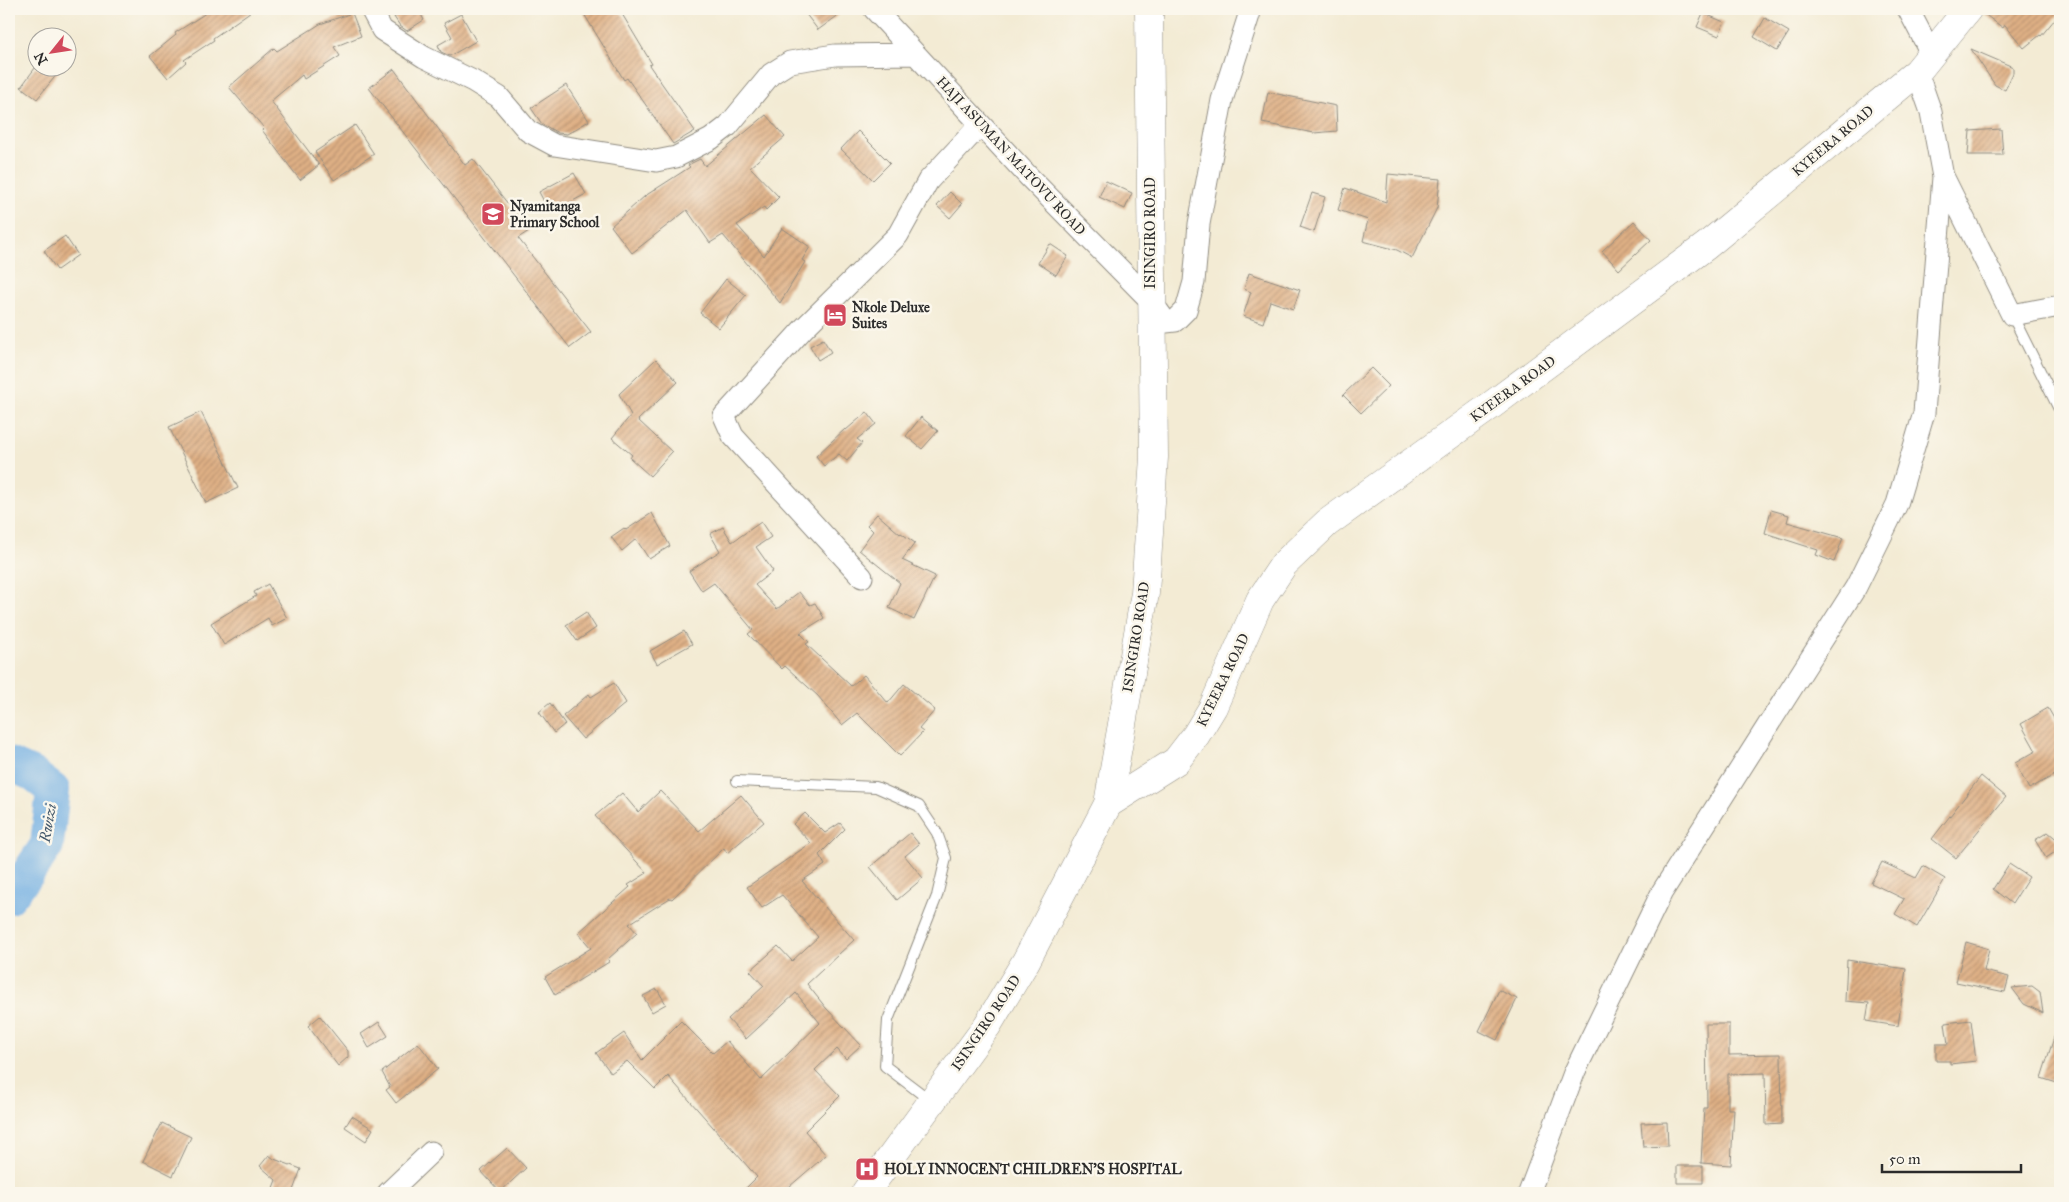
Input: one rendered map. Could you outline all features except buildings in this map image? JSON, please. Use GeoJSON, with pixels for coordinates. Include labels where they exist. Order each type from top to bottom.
{"type":"FeatureCollection","features":[{"type":"Feature","properties":{"kind":"main road","name":"ISINGIRO ROAD"},"geometry":{"type":"LineString","coordinates":[[865,1193],[987,1026],[1026,961],[1108,804],[1145,593],[1154,457],[1149,9]]}},
{"type":"Feature","properties":{"kind":"main road","name":"KYEERA ROAD"},"geometry":{"type":"LineString","coordinates":[[1108,804],[1176,761],[1196,736],[1213,707],[1260,600],[1284,564],[1328,522],[1493,404],[1706,246],[1924,64],[1968,9]]}},
{"type":"Feature","properties":{"kind":"street"},"geometry":{"type":"LineString","coordinates":[[372,9],[382,30],[424,57],[473,81],[499,97],[528,131],[554,145],[656,161],[676,157],[711,139],[728,126],[771,74],[790,62],[835,55],[915,54]]}},
{"type":"Feature","properties":{"kind":"street","name":"HAJI ASUMAN MATOVU ROAD"},"geometry":{"type":"LineString","coordinates":[[874,9],[1030,178],[1151,301],[1166,322],[1175,321],[1186,310],[1194,282],[1199,224],[1222,100],[1251,9]]}},
{"type":"Feature","properties":{"kind":"street"},"geometry":{"type":"LineString","coordinates":[[1529,1193],[1574,1073],[1662,892],[1856,587],[1897,504],[1924,413],[1943,177],[1924,64],[1908,9]]}},
{"type":"Feature","properties":{"kind":"street"},"geometry":{"type":"LineString","coordinates":[[862,578],[733,436],[724,416],[804,328],[898,235],[928,182],[980,125]]}},
{"type":"Feature","properties":{"kind":"street"},"geometry":{"type":"LineString","coordinates":[[1943,177],[2012,315],[2060,306]]}},
{"type":"Feature","properties":{"kind":"street"},"geometry":{"type":"LineString","coordinates":[[388,1193],[431,1152]]}},
{"type":"Feature","properties":{"kind":"lane"},"geometry":{"type":"LineString","coordinates":[[2012,315],[2060,411]]}},
{"type":"Feature","properties":{"kind":"lane"},"geometry":{"type":"LineString","coordinates":[[737,781],[876,787],[919,806],[937,833],[946,858],[937,896],[888,1020],[885,1066],[931,1102]]}},
{"type":"Feature","properties":{"kind":"waterway","name":"Rwizi"},"geometry":{"type":"LineString","coordinates":[[9,764],[32,774],[53,790],[47,845],[9,897]]}},
{"type":"Feature","properties":{"kind":"place","name":"Nyamitanga Primary School"},"geometry":{"type":"Point","coordinates":[493,214]}},
{"type":"Feature","properties":{"kind":"place","name":"Nkole Deluxe Suites"},"geometry":{"type":"Point","coordinates":[835,315]}},
{"type":"Feature","properties":{"kind":"place","name":"HOLY INNOCENT CHILDREN'S HOSPITAL"},"geometry":{"type":"Point","coordinates":[867,1169]}}]}
